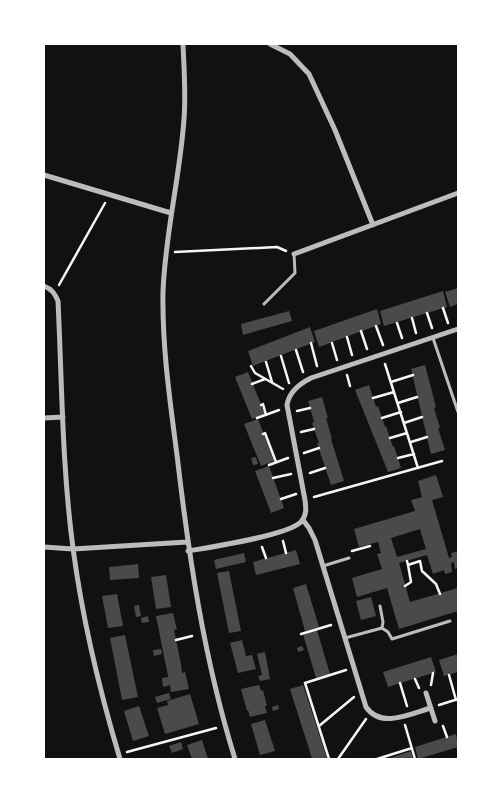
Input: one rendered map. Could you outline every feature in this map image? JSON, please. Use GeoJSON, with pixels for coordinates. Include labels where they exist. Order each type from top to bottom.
{"type":"FeatureCollection","features":[{"type":"Feature","properties":{"kind":"street"},"geometry":{"type":"LineString","coordinates":[[183,44],[184,119],[166,250],[164,292],[167,374],[188,551],[206,652],[235,759]]}},
{"type":"Feature","properties":{"kind":"street"},"geometry":{"type":"LineString","coordinates":[[270,44],[290,54],[309,74],[335,130],[373,224]]}},
{"type":"Feature","properties":{"kind":"street"},"geometry":{"type":"LineString","coordinates":[[44,175],[171,213]]}},
{"type":"Feature","properties":{"kind":"street"},"geometry":{"type":"LineString","coordinates":[[294,254],[458,194]]}},
{"type":"Feature","properties":{"kind":"street"},"geometry":{"type":"LineString","coordinates":[[44,286],[54,293],[58,301],[65,473],[73,549],[92,651],[119,757]]}},
{"type":"Feature","properties":{"kind":"street"},"geometry":{"type":"LineString","coordinates":[[188,551],[257,538],[290,528],[302,520],[306,509],[305,500],[287,405],[288,398],[292,392],[304,382],[311,378],[458,329]]}},
{"type":"Feature","properties":{"kind":"street"},"geometry":{"type":"LineString","coordinates":[[44,418],[63,417]]}},
{"type":"Feature","properties":{"kind":"street"},"geometry":{"type":"LineString","coordinates":[[302,520],[309,528],[315,540],[366,707],[375,716],[384,719],[402,717],[433,707]]}},
{"type":"Feature","properties":{"kind":"street"},"geometry":{"type":"LineString","coordinates":[[44,547],[73,549],[187,542]]}},
{"type":"Feature","properties":{"kind":"street"},"geometry":{"type":"LineString","coordinates":[[426,693],[433,707],[435,721]]}},
{"type":"Feature","properties":{"kind":"lane"},"geometry":{"type":"LineString","coordinates":[[264,304],[294,274],[294,254]]}},
{"type":"Feature","properties":{"kind":"lane"},"geometry":{"type":"LineString","coordinates":[[433,338],[458,412]]}},
{"type":"Feature","properties":{"kind":"lane"},"geometry":{"type":"LineString","coordinates":[[323,566],[349,558]]}},
{"type":"Feature","properties":{"kind":"lane"},"geometry":{"type":"LineString","coordinates":[[380,606],[383,622],[382,628]]}},
{"type":"Feature","properties":{"kind":"lane"},"geometry":{"type":"LineString","coordinates":[[345,638],[382,628],[388,632],[392,639],[450,621]]}},
{"type":"Feature","properties":{"kind":"path"},"geometry":{"type":"LineString","coordinates":[[54,293],[109,195]]}},
{"type":"Feature","properties":{"kind":"path"},"geometry":{"type":"LineString","coordinates":[[166,250],[179,253],[277,247],[294,254]]}},
{"type":"Feature","properties":{"kind":"path"},"geometry":{"type":"LineString","coordinates":[[443,308],[448,323]]}},
{"type":"Feature","properties":{"kind":"path"},"geometry":{"type":"LineString","coordinates":[[427,313],[432,328]]}},
{"type":"Feature","properties":{"kind":"path"},"geometry":{"type":"LineString","coordinates":[[412,318],[416,333]]}},
{"type":"Feature","properties":{"kind":"path"},"geometry":{"type":"LineString","coordinates":[[397,323],[402,340]]}},
{"type":"Feature","properties":{"kind":"path"},"geometry":{"type":"LineString","coordinates":[[376,326],[383,346]]}},
{"type":"Feature","properties":{"kind":"path"},"geometry":{"type":"LineString","coordinates":[[361,331],[367,351]]}},
{"type":"Feature","properties":{"kind":"path"},"geometry":{"type":"LineString","coordinates":[[347,337],[352,356]]}},
{"type":"Feature","properties":{"kind":"path"},"geometry":{"type":"LineString","coordinates":[[332,343],[338,362]]}},
{"type":"Feature","properties":{"kind":"path"},"geometry":{"type":"LineString","coordinates":[[311,344],[318,368]]}},
{"type":"Feature","properties":{"kind":"path"},"geometry":{"type":"LineString","coordinates":[[296,350],[303,373]]}},
{"type":"Feature","properties":{"kind":"path"},"geometry":{"type":"LineString","coordinates":[[281,356],[289,383]]}},
{"type":"Feature","properties":{"kind":"path"},"geometry":{"type":"LineString","coordinates":[[266,362],[272,383]]}},
{"type":"Feature","properties":{"kind":"path"},"geometry":{"type":"LineString","coordinates":[[386,364],[418,468]]}},
{"type":"Feature","properties":{"kind":"path"},"geometry":{"type":"LineString","coordinates":[[251,366],[254,373],[283,389]]}},
{"type":"Feature","properties":{"kind":"path"},"geometry":{"type":"LineString","coordinates":[[346,374],[350,386]]}},
{"type":"Feature","properties":{"kind":"path"},"geometry":{"type":"LineString","coordinates":[[391,382],[413,375]]}},
{"type":"Feature","properties":{"kind":"path"},"geometry":{"type":"LineString","coordinates":[[252,384],[266,379]]}},
{"type":"Feature","properties":{"kind":"path"},"geometry":{"type":"LineString","coordinates":[[373,398],[394,392]]}},
{"type":"Feature","properties":{"kind":"path"},"geometry":{"type":"LineString","coordinates":[[398,403],[417,397]]}},
{"type":"Feature","properties":{"kind":"path"},"geometry":{"type":"LineString","coordinates":[[261,404],[263,404],[266,415]]}},
{"type":"Feature","properties":{"kind":"path"},"geometry":{"type":"LineString","coordinates":[[295,412],[310,408]]}},
{"type":"Feature","properties":{"kind":"path"},"geometry":{"type":"LineString","coordinates":[[257,418],[279,410]]}},
{"type":"Feature","properties":{"kind":"path"},"geometry":{"type":"LineString","coordinates":[[382,418],[401,412]]}},
{"type":"Feature","properties":{"kind":"path"},"geometry":{"type":"LineString","coordinates":[[404,423],[422,417]]}},
{"type":"Feature","properties":{"kind":"path"},"geometry":{"type":"LineString","coordinates":[[299,433],[314,429]]}},
{"type":"Feature","properties":{"kind":"path"},"geometry":{"type":"LineString","coordinates":[[390,438],[407,432]]}},
{"type":"Feature","properties":{"kind":"path"},"geometry":{"type":"LineString","coordinates":[[263,434],[265,433],[276,462]]}},
{"type":"Feature","properties":{"kind":"path"},"geometry":{"type":"LineString","coordinates":[[410,442],[427,437]]}},
{"type":"Feature","properties":{"kind":"path"},"geometry":{"type":"LineString","coordinates":[[303,453],[319,448]]}},
{"type":"Feature","properties":{"kind":"path"},"geometry":{"type":"LineString","coordinates":[[398,458],[414,454]]}},
{"type":"Feature","properties":{"kind":"path"},"geometry":{"type":"LineString","coordinates":[[268,465],[288,458]]}},
{"type":"Feature","properties":{"kind":"path"},"geometry":{"type":"LineString","coordinates":[[313,498],[442,461]]}},
{"type":"Feature","properties":{"kind":"path"},"geometry":{"type":"LineString","coordinates":[[307,474],[325,468]]}},
{"type":"Feature","properties":{"kind":"path"},"geometry":{"type":"LineString","coordinates":[[273,478],[292,474]]}},
{"type":"Feature","properties":{"kind":"path"},"geometry":{"type":"LineString","coordinates":[[281,499],[296,494]]}},
{"type":"Feature","properties":{"kind":"path"},"geometry":{"type":"LineString","coordinates":[[283,541],[286,553]]}},
{"type":"Feature","properties":{"kind":"path"},"geometry":{"type":"LineString","coordinates":[[262,546],[266,558]]}},
{"type":"Feature","properties":{"kind":"path"},"geometry":{"type":"LineString","coordinates":[[406,586],[411,582],[407,561]]}},
{"type":"Feature","properties":{"kind":"path"},"geometry":{"type":"LineString","coordinates":[[408,565],[420,561],[422,570],[436,584],[440,594]]}},
{"type":"Feature","properties":{"kind":"path"},"geometry":{"type":"LineString","coordinates":[[302,634],[333,624]]}},
{"type":"Feature","properties":{"kind":"path"},"geometry":{"type":"LineString","coordinates":[[176,640],[192,636]]}},
{"type":"Feature","properties":{"kind":"path"},"geometry":{"type":"LineString","coordinates":[[329,759],[305,683],[346,670]]}},
{"type":"Feature","properties":{"kind":"path"},"geometry":{"type":"LineString","coordinates":[[431,685],[433,673]]}},
{"type":"Feature","properties":{"kind":"path"},"geometry":{"type":"LineString","coordinates":[[433,707],[457,699],[449,675]]}},
{"type":"Feature","properties":{"kind":"path"},"geometry":{"type":"LineString","coordinates":[[416,678],[419,689]]}},
{"type":"Feature","properties":{"kind":"path"},"geometry":{"type":"LineString","coordinates":[[400,683],[408,707]]}},
{"type":"Feature","properties":{"kind":"path"},"geometry":{"type":"LineString","coordinates":[[319,726],[354,697]]}},
{"type":"Feature","properties":{"kind":"path"},"geometry":{"type":"LineString","coordinates":[[338,759],[370,712]]}},
{"type":"Feature","properties":{"kind":"path"},"geometry":{"type":"LineString","coordinates":[[402,717],[415,759]]}},
{"type":"Feature","properties":{"kind":"path"},"geometry":{"type":"LineString","coordinates":[[443,725],[447,737]]}},
{"type":"Feature","properties":{"kind":"path"},"geometry":{"type":"LineString","coordinates":[[119,757],[225,726]]}},
{"type":"Feature","properties":{"kind":"path"},"geometry":{"type":"LineString","coordinates":[[377,759],[412,748]]}},
{"type":"Feature","properties":{"kind":"building"},"geometry":{"type":"Polygon","coordinates":[[[458,288],[458,304],[450,307],[445,292],[458,288]]]}},
{"type":"Feature","properties":{"kind":"building"},"geometry":{"type":"Polygon","coordinates":[[[443,291],[447,307],[384,326],[380,311],[443,291]]]}},
{"type":"Feature","properties":{"kind":"building"},"geometry":{"type":"Polygon","coordinates":[[[377,309],[381,324],[319,347],[314,331],[377,309]]]}},
{"type":"Feature","properties":{"kind":"building"},"geometry":{"type":"Polygon","coordinates":[[[289,311],[292,321],[243,335],[241,324],[289,311]]]}},
{"type":"Feature","properties":{"kind":"building"},"geometry":{"type":"Polygon","coordinates":[[[310,327],[315,342],[253,366],[248,351],[310,327]]]}},
{"type":"Feature","properties":{"kind":"building"},"geometry":{"type":"Polygon","coordinates":[[[425,365],[436,407],[434,408],[440,428],[438,428],[445,450],[431,454],[411,369],[425,365]]]}},
{"type":"Feature","properties":{"kind":"building"},"geometry":{"type":"Polygon","coordinates":[[[248,372],[265,414],[252,419],[235,377],[248,372]]]}},
{"type":"Feature","properties":{"kind":"building"},"geometry":{"type":"Polygon","coordinates":[[[369,385],[401,468],[388,472],[355,390],[369,385]]]}},
{"type":"Feature","properties":{"kind":"building"},"geometry":{"type":"Polygon","coordinates":[[[322,397],[331,439],[344,481],[331,485],[317,443],[319,443],[312,423],[314,422],[308,401],[322,397]]]}},
{"type":"Feature","properties":{"kind":"building"},"geometry":{"type":"Polygon","coordinates":[[[258,419],[274,461],[261,466],[244,424],[258,419]]]}},
{"type":"Feature","properties":{"kind":"building"},"geometry":{"type":"Polygon","coordinates":[[[256,457],[258,464],[253,465],[251,458],[256,457]]]}},
{"type":"Feature","properties":{"kind":"building"},"geometry":{"type":"Polygon","coordinates":[[[269,466],[284,508],[271,513],[255,471],[269,466]]]}},
{"type":"Feature","properties":{"kind":"building"},"geometry":{"type":"Polygon","coordinates":[[[436,475],[443,497],[432,500],[449,558],[452,557],[451,553],[458,551],[458,568],[455,569],[454,562],[451,563],[452,572],[445,574],[444,570],[433,574],[427,555],[399,563],[410,602],[458,588],[458,611],[399,629],[387,588],[357,597],[352,578],[382,569],[377,554],[381,553],[378,542],[359,547],[354,529],[415,511],[411,500],[422,497],[418,481],[436,475]],[[420,529],[391,538],[397,557],[426,549],[420,529]]]}},
{"type":"Feature","properties":{"kind":"building"},"geometry":{"type":"Polygon","coordinates":[[[296,550],[300,564],[256,575],[253,562],[296,550]]]}},
{"type":"Feature","properties":{"kind":"building"},"geometry":{"type":"Polygon","coordinates":[[[244,553],[246,562],[216,569],[214,560],[244,553]]]}},
{"type":"Feature","properties":{"kind":"building"},"geometry":{"type":"Polygon","coordinates":[[[138,564],[139,578],[110,580],[109,567],[138,564]]]}},
{"type":"Feature","properties":{"kind":"building"},"geometry":{"type":"Polygon","coordinates":[[[229,571],[241,631],[229,633],[217,573],[229,571]]]}},
{"type":"Feature","properties":{"kind":"building"},"geometry":{"type":"Polygon","coordinates":[[[166,575],[171,607],[156,609],[151,577],[166,575]]]}},
{"type":"Feature","properties":{"kind":"building"},"geometry":{"type":"Polygon","coordinates":[[[306,584],[319,627],[305,631],[293,588],[306,584]]]}},
{"type":"Feature","properties":{"kind":"building"},"geometry":{"type":"Polygon","coordinates":[[[117,594],[123,626],[108,628],[102,596],[117,594]]]}},
{"type":"Feature","properties":{"kind":"building"},"geometry":{"type":"Polygon","coordinates":[[[371,597],[376,616],[361,620],[356,601],[371,597]]]}},
{"type":"Feature","properties":{"kind":"building"},"geometry":{"type":"Polygon","coordinates":[[[139,605],[141,616],[136,617],[134,606],[139,605]]]}},
{"type":"Feature","properties":{"kind":"building"},"geometry":{"type":"Polygon","coordinates":[[[173,613],[177,630],[174,630],[182,673],[185,672],[189,689],[171,692],[170,685],[163,687],[162,678],[168,676],[156,616],[173,613]]]}},
{"type":"Feature","properties":{"kind":"building"},"geometry":{"type":"Polygon","coordinates":[[[148,616],[149,622],[142,623],[141,618],[148,616]]]}},
{"type":"Feature","properties":{"kind":"building"},"geometry":{"type":"Polygon","coordinates":[[[317,630],[330,674],[316,678],[303,634],[317,630]]]}},
{"type":"Feature","properties":{"kind":"building"},"geometry":{"type":"Polygon","coordinates":[[[125,635],[138,697],[122,700],[110,638],[125,635]]]}},
{"type":"Feature","properties":{"kind":"building"},"geometry":{"type":"Polygon","coordinates":[[[242,640],[246,656],[252,655],[256,669],[238,673],[230,643],[242,640]]]}},
{"type":"Feature","properties":{"kind":"building"},"geometry":{"type":"Polygon","coordinates":[[[302,646],[304,650],[298,652],[297,648],[302,646]]]}},
{"type":"Feature","properties":{"kind":"building"},"geometry":{"type":"Polygon","coordinates":[[[161,649],[162,654],[154,656],[153,650],[161,649]]]}},
{"type":"Feature","properties":{"kind":"building"},"geometry":{"type":"Polygon","coordinates":[[[265,652],[270,679],[260,681],[258,676],[262,675],[257,654],[265,652]]]}},
{"type":"Feature","properties":{"kind":"building"},"geometry":{"type":"Polygon","coordinates":[[[458,654],[458,672],[444,676],[439,660],[458,654]]]}},
{"type":"Feature","properties":{"kind":"building"},"geometry":{"type":"Polygon","coordinates":[[[431,657],[436,672],[388,687],[383,672],[431,657]]]}},
{"type":"Feature","properties":{"kind":"building"},"geometry":{"type":"Polygon","coordinates":[[[259,685],[261,691],[263,690],[267,713],[250,717],[241,689],[259,685]]]}},
{"type":"Feature","properties":{"kind":"building"},"geometry":{"type":"Polygon","coordinates":[[[303,685],[327,759],[312,759],[290,689],[303,685]]]}},
{"type":"Feature","properties":{"kind":"building"},"geometry":{"type":"Polygon","coordinates":[[[169,693],[171,699],[157,703],[155,697],[169,693]]]}},
{"type":"Feature","properties":{"kind":"building"},"geometry":{"type":"Polygon","coordinates":[[[190,694],[199,724],[165,734],[157,708],[168,705],[167,701],[190,694]]]}},
{"type":"Feature","properties":{"kind":"building"},"geometry":{"type":"Polygon","coordinates":[[[278,705],[279,709],[273,711],[272,707],[278,705]]]}},
{"type":"Feature","properties":{"kind":"building"},"geometry":{"type":"Polygon","coordinates":[[[139,706],[149,736],[133,741],[124,711],[139,706]]]}},
{"type":"Feature","properties":{"kind":"building"},"geometry":{"type":"Polygon","coordinates":[[[265,720],[275,751],[260,755],[251,724],[265,720]]]}},
{"type":"Feature","properties":{"kind":"building"},"geometry":{"type":"Polygon","coordinates":[[[456,734],[458,747],[418,759],[415,747],[456,734]]]}},
{"type":"Feature","properties":{"kind":"building"},"geometry":{"type":"Polygon","coordinates":[[[202,740],[208,759],[192,759],[187,745],[202,740]]]}},
{"type":"Feature","properties":{"kind":"building"},"geometry":{"type":"Polygon","coordinates":[[[181,742],[183,749],[172,753],[169,746],[181,742]]]}},
{"type":"Feature","properties":{"kind":"building"},"geometry":{"type":"Polygon","coordinates":[[[411,751],[413,759],[387,759],[411,751]]]}}]}
